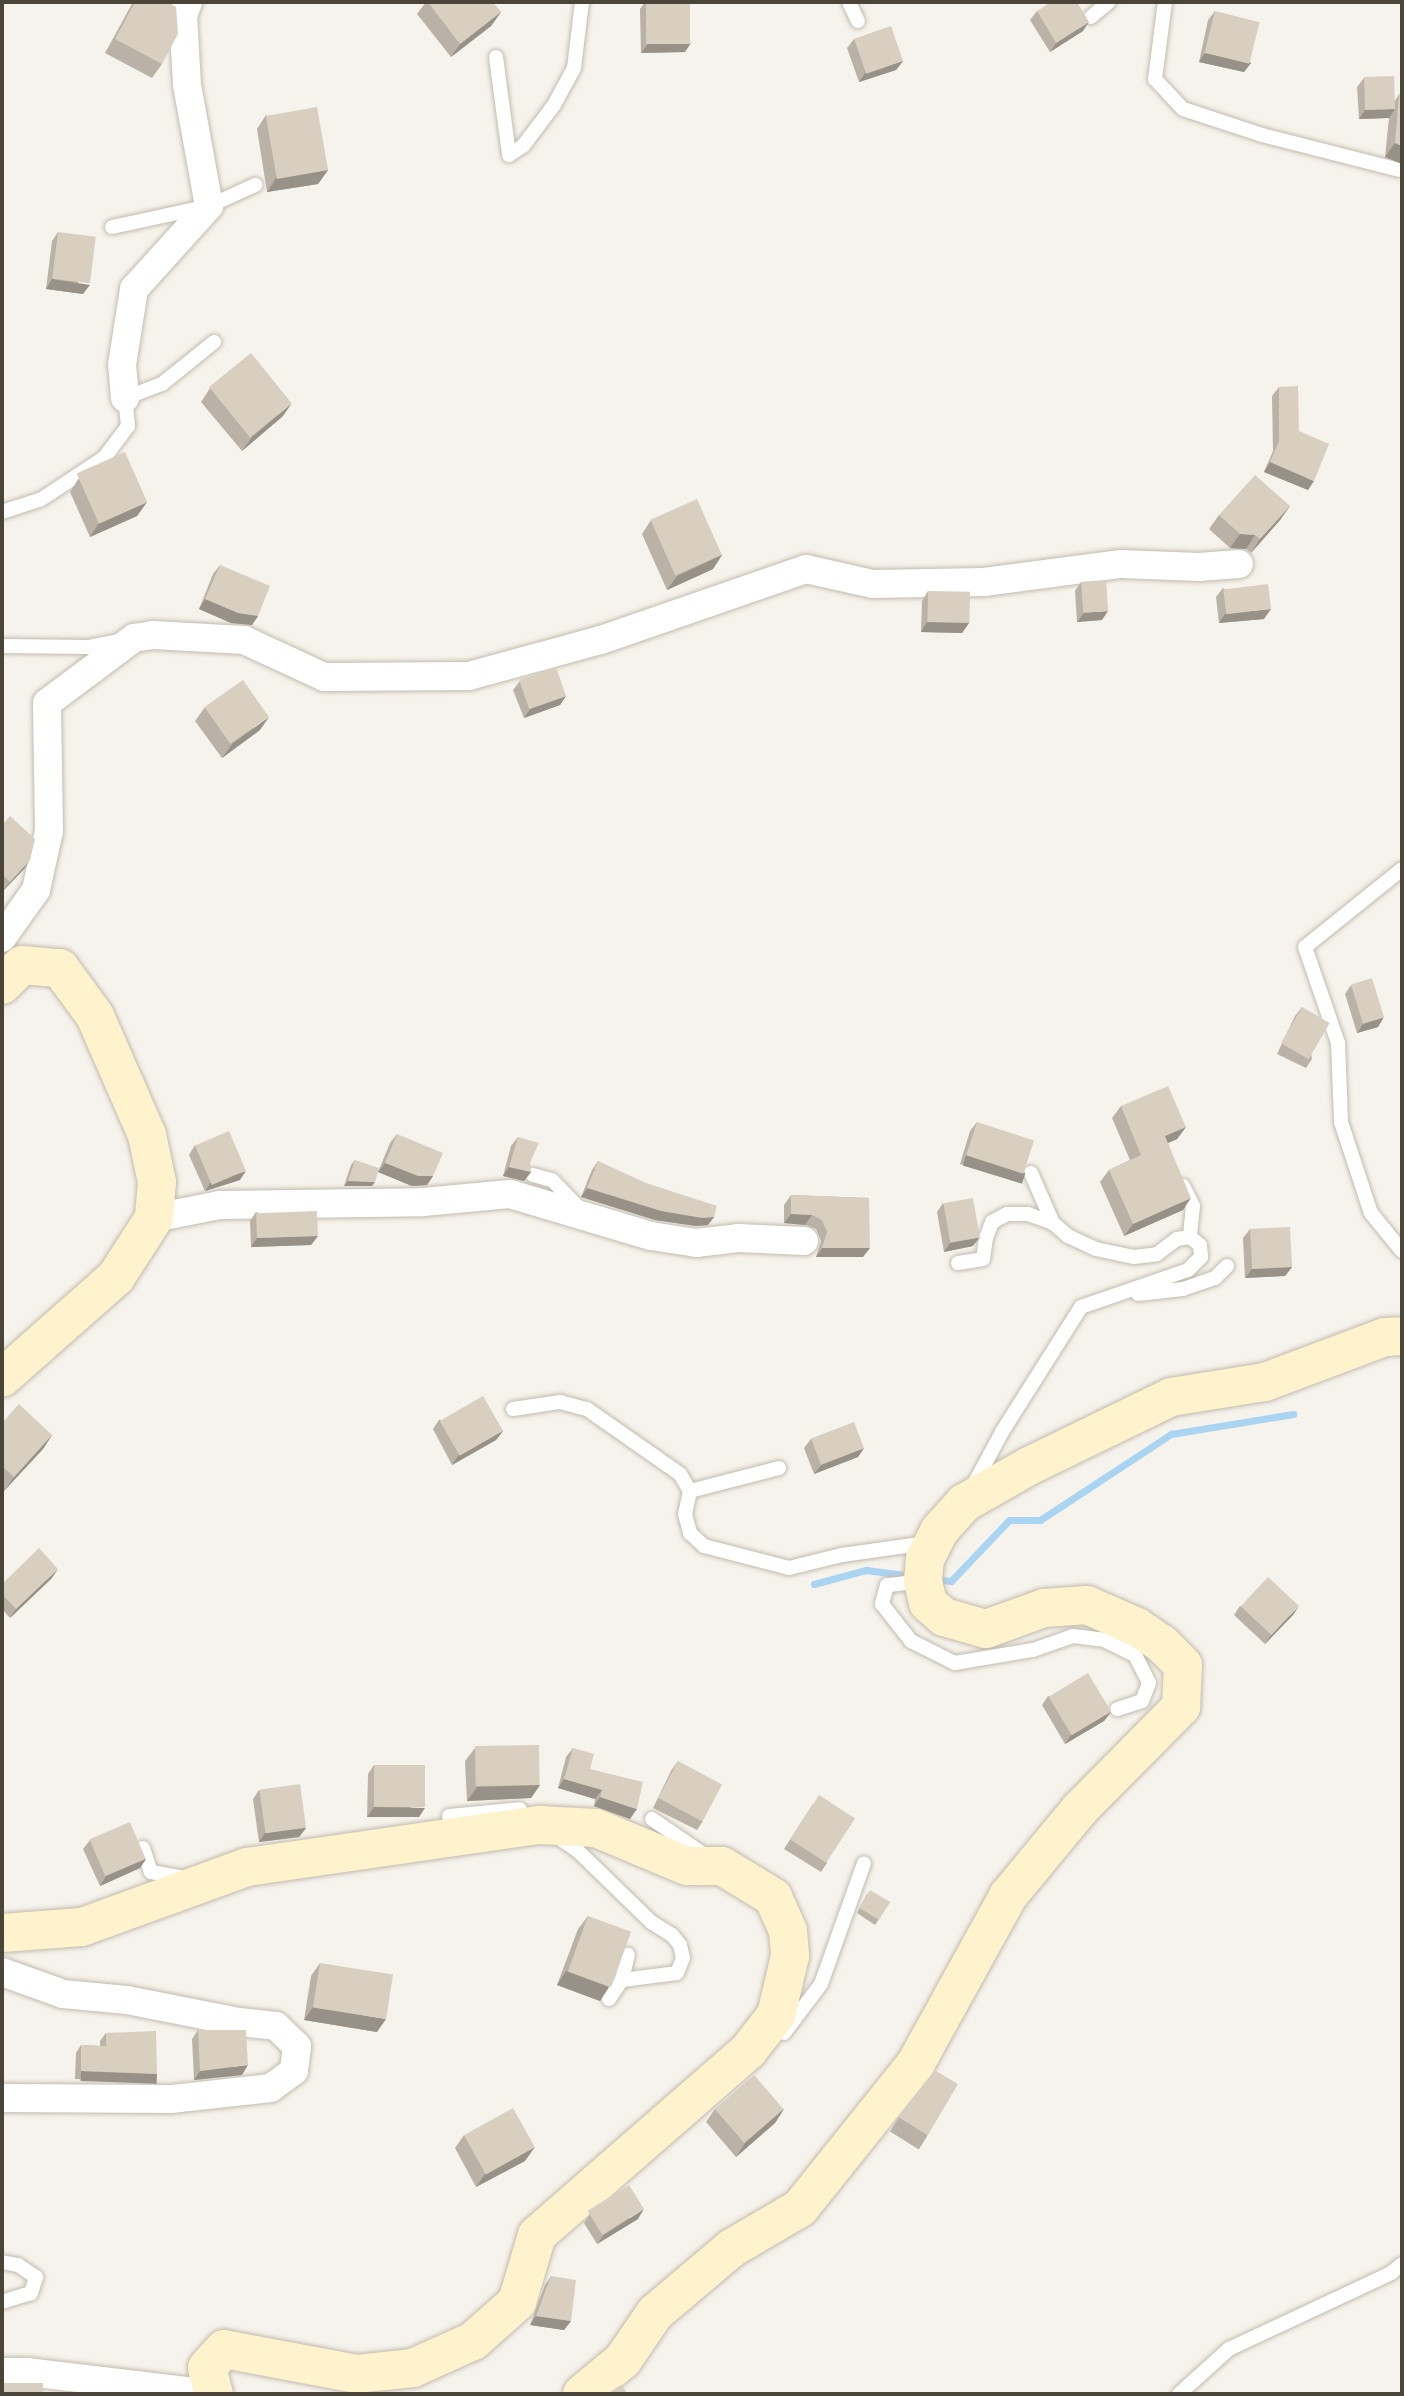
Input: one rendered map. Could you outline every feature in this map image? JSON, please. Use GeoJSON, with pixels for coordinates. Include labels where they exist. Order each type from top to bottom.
{"type":"FeatureCollection","features":[{"type":"Feature","properties":{"kind":"street"},"geometry":{"type":"LineString","coordinates":[[125,398],[122,365],[134,289],[209,206],[187,85],[183,16],[188,2]]}},
{"type":"Feature","properties":{"kind":"street"},"geometry":{"type":"LineString","coordinates":[[2,937],[36,890],[49,831],[47,703],[134,638],[153,635],[244,640],[324,677],[469,676],[601,640],[806,569],[873,584],[984,582],[1121,564],[1199,567],[1239,564]]}},
{"type":"Feature","properties":{"kind":"street"},"geometry":{"type":"LineString","coordinates":[[2,985],[22,965],[60,968],[95,1016],[147,1135],[157,1182],[154,1218],[116,1277],[2,1378]]}},
{"type":"Feature","properties":{"kind":"street"},"geometry":{"type":"LineString","coordinates":[[154,1218],[220,1205],[423,1202],[510,1194],[651,1236],[696,1243],[738,1238],[804,1241]]}},
{"type":"Feature","properties":{"kind":"street"},"geometry":{"type":"LineString","coordinates":[[582,2394],[623,2360],[654,2313],[732,2248],[800,2208],[916,2063],[1008,1896],[1080,1809],[1181,1707],[1183,1665],[1137,1627],[1087,1605],[1044,1608],[986,1629],[944,1617],[928,1603],[923,1581],[925,1559],[932,1542],[964,1503],[1029,1466],[1171,1397],[1265,1382],[1385,1337],[1402,1336]]}},
{"type":"Feature","properties":{"kind":"street"},"geometry":{"type":"LineString","coordinates":[[2,1933],[82,1927],[247,1867],[444,1829],[560,1818],[687,1866],[722,1866],[774,1897],[788,1931],[790,1956],[776,2015],[748,2051],[537,2235],[517,2302],[473,2341],[413,2368],[357,2374],[224,2349],[207,2368],[213,2394],[28,2372],[2,2372]]}},
{"type":"Feature","properties":{"kind":"street"},"geometry":{"type":"LineString","coordinates":[[2,1972],[63,1994],[127,2000],[239,2022],[276,2026],[297,2046],[293,2071],[271,2088],[171,2099],[2,2098]]}},
{"type":"Feature","properties":{"kind":"lane"},"geometry":{"type":"LineString","coordinates":[[496,57],[509,155],[523,146],[554,105],[574,68],[582,2]]}},
{"type":"Feature","properties":{"kind":"lane"},"geometry":{"type":"LineString","coordinates":[[849,2],[858,21]]}},
{"type":"Feature","properties":{"kind":"lane"},"geometry":{"type":"LineString","coordinates":[[1091,17],[1109,2]]}},
{"type":"Feature","properties":{"kind":"lane"},"geometry":{"type":"LineString","coordinates":[[1165,2],[1155,79],[1182,109],[1262,135],[1399,170]]}},
{"type":"Feature","properties":{"kind":"lane"},"geometry":{"type":"LineString","coordinates":[[112,227],[209,206],[255,185]]}},
{"type":"Feature","properties":{"kind":"lane"},"geometry":{"type":"LineString","coordinates":[[2,512],[40,500],[104,458],[128,426],[125,398],[162,384],[214,342]]}},
{"type":"Feature","properties":{"kind":"lane"},"geometry":{"type":"LineString","coordinates":[[2,646],[88,647],[134,638]]}},
{"type":"Feature","properties":{"kind":"lane"},"geometry":{"type":"LineString","coordinates":[[1402,869],[1305,947],[1338,1043],[1341,1122],[1371,1213],[1402,1251]]}},
{"type":"Feature","properties":{"kind":"lane"},"geometry":{"type":"LineString","coordinates":[[1031,1172],[1052,1223]]}},
{"type":"Feature","properties":{"kind":"lane"},"geometry":{"type":"LineString","coordinates":[[1177,1174],[1192,1206],[1190,1237]]}},
{"type":"Feature","properties":{"kind":"lane"},"geometry":{"type":"LineString","coordinates":[[533,1175],[552,1180],[589,1218]]}},
{"type":"Feature","properties":{"kind":"lane"},"geometry":{"type":"LineString","coordinates":[[958,1263],[983,1259],[992,1222],[1007,1214],[1028,1214],[1052,1223],[1068,1236],[1096,1250],[1134,1257],[1157,1254],[1177,1239],[1190,1237],[1200,1245],[1201,1257],[1188,1270],[1082,1307],[1002,1432],[964,1503]]}},
{"type":"Feature","properties":{"kind":"lane"},"geometry":{"type":"LineString","coordinates":[[1116,1296],[1183,1289],[1215,1278],[1227,1266]]}},
{"type":"Feature","properties":{"kind":"lane"},"geometry":{"type":"LineString","coordinates":[[513,1409],[560,1402],[587,1409],[680,1474],[690,1491],[685,1514],[690,1533],[704,1546],[789,1568],[842,1555],[932,1542]]}},
{"type":"Feature","properties":{"kind":"lane"},"geometry":{"type":"LineString","coordinates":[[690,1491],[779,1468]]}},
{"type":"Feature","properties":{"kind":"lane"},"geometry":{"type":"LineString","coordinates":[[923,1581],[887,1585],[881,1604],[911,1641],[955,1663],[1032,1650],[1073,1636],[1104,1640],[1135,1655],[1149,1682],[1142,1702],[1117,1709]]}},
{"type":"Feature","properties":{"kind":"lane"},"geometry":{"type":"LineString","coordinates":[[560,1818],[577,1850],[651,1922],[672,1935],[680,1945],[683,1958],[677,1973],[622,1980]]}},
{"type":"Feature","properties":{"kind":"lane"},"geometry":{"type":"LineString","coordinates":[[652,1819],[722,1866]]}},
{"type":"Feature","properties":{"kind":"lane"},"geometry":{"type":"LineString","coordinates":[[402,1830],[444,1829]]}},
{"type":"Feature","properties":{"kind":"lane"},"geometry":{"type":"LineString","coordinates":[[143,1848],[151,1872],[174,1878],[212,1879]]}},
{"type":"Feature","properties":{"kind":"lane"},"geometry":{"type":"LineString","coordinates":[[748,2051],[785,2033],[821,1984],[864,1863]]}},
{"type":"Feature","properties":{"kind":"lane"},"geometry":{"type":"LineString","coordinates":[[609,1999],[622,1980],[628,1955]]}},
{"type":"Feature","properties":{"kind":"lane"},"geometry":{"type":"LineString","coordinates":[[2,2262],[18,2265],[36,2277],[31,2293],[2,2302]]}},
{"type":"Feature","properties":{"kind":"lane"},"geometry":{"type":"LineString","coordinates":[[1179,2394],[1229,2349],[1391,2273],[1402,2264]]}},
{"type":"Feature","properties":{"kind":"building"},"geometry":{"type":"Polygon","coordinates":[[[135,2],[167,2],[176,7],[178,34],[162,64],[115,39],[135,2]]]}},
{"type":"Feature","properties":{"kind":"building"},"geometry":{"type":"Polygon","coordinates":[[[428,2],[492,2],[501,12],[460,44],[428,2]]]}},
{"type":"Feature","properties":{"kind":"building"},"geometry":{"type":"Polygon","coordinates":[[[646,2],[690,2],[690,44],[646,44],[646,2]]]}},
{"type":"Feature","properties":{"kind":"building"},"geometry":{"type":"Polygon","coordinates":[[[1051,2],[1077,2],[1089,22],[1056,43],[1037,11],[1051,2]]]}},
{"type":"Feature","properties":{"kind":"building"},"geometry":{"type":"Polygon","coordinates":[[[1215,11],[1260,22],[1249,64],[1205,53],[1215,11]]]}},
{"type":"Feature","properties":{"kind":"building"},"geometry":{"type":"Polygon","coordinates":[[[891,26],[903,61],[866,74],[854,39],[891,26]]]}},
{"type":"Feature","properties":{"kind":"building"},"geometry":{"type":"Polygon","coordinates":[[[1394,76],[1395,109],[1365,110],[1364,77],[1394,76]]]}},
{"type":"Feature","properties":{"kind":"building"},"geometry":{"type":"Polygon","coordinates":[[[1399,94],[1402,95],[1402,146],[1395,143],[1399,94]]]}},
{"type":"Feature","properties":{"kind":"building"},"geometry":{"type":"Polygon","coordinates":[[[317,107],[328,170],[277,179],[266,116],[317,107]]]}},
{"type":"Feature","properties":{"kind":"building"},"geometry":{"type":"Polygon","coordinates":[[[58,232],[96,237],[90,283],[52,279],[58,232]]]}},
{"type":"Feature","properties":{"kind":"building"},"geometry":{"type":"Polygon","coordinates":[[[251,353],[292,404],[250,437],[209,387],[251,353]]]}},
{"type":"Feature","properties":{"kind":"building"},"geometry":{"type":"Polygon","coordinates":[[[1298,386],[1299,431],[1329,444],[1314,481],[1270,462],[1279,441],[1279,387],[1298,386]]]}},
{"type":"Feature","properties":{"kind":"building"},"geometry":{"type":"Polygon","coordinates":[[[125,452],[147,502],[99,524],[77,474],[125,452]]]}},
{"type":"Feature","properties":{"kind":"building"},"geometry":{"type":"Polygon","coordinates":[[[1255,475],[1290,506],[1260,539],[1255,535],[1240,534],[1219,515],[1255,475]]]}},
{"type":"Feature","properties":{"kind":"building"},"geometry":{"type":"Polygon","coordinates":[[[697,499],[722,555],[675,575],[650,520],[697,499]]]}},
{"type":"Feature","properties":{"kind":"building"},"geometry":{"type":"Polygon","coordinates":[[[220,565],[270,586],[258,616],[238,613],[205,599],[220,565]]]}},
{"type":"Feature","properties":{"kind":"building"},"geometry":{"type":"Polygon","coordinates":[[[1106,580],[1108,611],[1083,613],[1081,582],[1106,580]]]}},
{"type":"Feature","properties":{"kind":"building"},"geometry":{"type":"Polygon","coordinates":[[[1268,584],[1271,609],[1226,614],[1223,589],[1268,584]]]}},
{"type":"Feature","properties":{"kind":"building"},"geometry":{"type":"Polygon","coordinates":[[[928,591],[970,592],[969,623],[927,622],[928,591]]]}},
{"type":"Feature","properties":{"kind":"building"},"geometry":{"type":"Polygon","coordinates":[[[556,667],[566,696],[529,709],[519,680],[556,667]]]}},
{"type":"Feature","properties":{"kind":"building"},"geometry":{"type":"Polygon","coordinates":[[[243,680],[269,717],[230,744],[204,707],[243,680]]]}},
{"type":"Feature","properties":{"kind":"building"},"geometry":{"type":"Polygon","coordinates":[[[10,816],[35,839],[30,860],[10,882],[2,874],[2,825],[10,816]]]}},
{"type":"Feature","properties":{"kind":"building"},"geometry":{"type":"Polygon","coordinates":[[[1372,978],[1384,1017],[1363,1024],[1351,984],[1372,978]]]}},
{"type":"Feature","properties":{"kind":"building"},"geometry":{"type":"Polygon","coordinates":[[[1302,1007],[1330,1023],[1309,1059],[1281,1043],[1302,1007]]]}},
{"type":"Feature","properties":{"kind":"building"},"geometry":{"type":"Polygon","coordinates":[[[1168,1086],[1186,1127],[1165,1136],[1191,1198],[1133,1224],[1109,1170],[1141,1155],[1121,1106],[1168,1086]]]}},
{"type":"Feature","properties":{"kind":"building"},"geometry":{"type":"Polygon","coordinates":[[[977,1122],[1034,1141],[1023,1174],[966,1155],[977,1122]]]}},
{"type":"Feature","properties":{"kind":"building"},"geometry":{"type":"Polygon","coordinates":[[[229,1131],[246,1171],[212,1185],[195,1145],[229,1131]]]}},
{"type":"Feature","properties":{"kind":"building"},"geometry":{"type":"Polygon","coordinates":[[[397,1134],[443,1153],[433,1176],[418,1176],[385,1163],[397,1134]]]}},
{"type":"Feature","properties":{"kind":"building"},"geometry":{"type":"Polygon","coordinates":[[[518,1137],[539,1143],[530,1163],[531,1172],[509,1167],[518,1137]]]}},
{"type":"Feature","properties":{"kind":"building"},"geometry":{"type":"Polygon","coordinates":[[[355,1160],[379,1168],[375,1182],[348,1181],[355,1160]]]}},
{"type":"Feature","properties":{"kind":"building"},"geometry":{"type":"Polygon","coordinates":[[[598,1161],[646,1183],[717,1206],[714,1217],[702,1218],[661,1211],[587,1188],[598,1161]]]}},
{"type":"Feature","properties":{"kind":"building"},"geometry":{"type":"Polygon","coordinates":[[[791,1195],[869,1198],[870,1248],[822,1248],[827,1232],[822,1220],[812,1215],[791,1214],[791,1195]]]}},
{"type":"Feature","properties":{"kind":"building"},"geometry":{"type":"Polygon","coordinates":[[[973,1198],[980,1237],[950,1243],[943,1203],[973,1198]]]}},
{"type":"Feature","properties":{"kind":"building"},"geometry":{"type":"Polygon","coordinates":[[[317,1211],[318,1236],[257,1238],[256,1213],[317,1211]]]}},
{"type":"Feature","properties":{"kind":"building"},"geometry":{"type":"Polygon","coordinates":[[[1290,1227],[1292,1267],[1252,1269],[1250,1229],[1290,1227]]]}},
{"type":"Feature","properties":{"kind":"building"},"geometry":{"type":"Polygon","coordinates":[[[483,1396],[503,1431],[460,1456],[440,1421],[483,1396]]]}},
{"type":"Feature","properties":{"kind":"building"},"geometry":{"type":"Polygon","coordinates":[[[19,1404],[52,1435],[14,1477],[2,1466],[2,1423],[19,1404]]]}},
{"type":"Feature","properties":{"kind":"building"},"geometry":{"type":"Polygon","coordinates":[[[854,1422],[864,1448],[821,1465],[811,1438],[854,1422]]]}},
{"type":"Feature","properties":{"kind":"building"},"geometry":{"type":"Polygon","coordinates":[[[39,1548],[58,1569],[16,1609],[2,1594],[2,1584],[39,1548]]]}},
{"type":"Feature","properties":{"kind":"building"},"geometry":{"type":"Polygon","coordinates":[[[1268,1577],[1299,1606],[1271,1635],[1241,1606],[1268,1577]]]}},
{"type":"Feature","properties":{"kind":"building"},"geometry":{"type":"Polygon","coordinates":[[[1088,1673],[1111,1712],[1072,1735],[1049,1697],[1088,1673]]]}},
{"type":"Feature","properties":{"kind":"building"},"geometry":{"type":"Polygon","coordinates":[[[539,1745],[540,1785],[476,1786],[475,1746],[539,1745]]]}},
{"type":"Feature","properties":{"kind":"building"},"geometry":{"type":"Polygon","coordinates":[[[573,1748],[594,1754],[590,1769],[643,1782],[637,1809],[600,1797],[602,1790],[564,1779],[573,1748]]]}},
{"type":"Feature","properties":{"kind":"building"},"geometry":{"type":"Polygon","coordinates":[[[678,1761],[722,1784],[702,1822],[658,1798],[678,1761]]]}},
{"type":"Feature","properties":{"kind":"building"},"geometry":{"type":"Polygon","coordinates":[[[374,1765],[425,1765],[425,1807],[374,1807],[374,1765]]]}},
{"type":"Feature","properties":{"kind":"building"},"geometry":{"type":"Polygon","coordinates":[[[300,1784],[306,1828],[266,1833],[259,1790],[300,1784]]]}},
{"type":"Feature","properties":{"kind":"building"},"geometry":{"type":"Polygon","coordinates":[[[819,1795],[855,1818],[826,1863],[790,1839],[819,1795]]]}},
{"type":"Feature","properties":{"kind":"building"},"geometry":{"type":"Polygon","coordinates":[[[130,1822],[146,1859],[105,1876],[89,1839],[130,1822]]]}},
{"type":"Feature","properties":{"kind":"building"},"geometry":{"type":"Polygon","coordinates":[[[870,1890],[890,1902],[879,1920],[859,1908],[870,1890]]]}},
{"type":"Feature","properties":{"kind":"building"},"geometry":{"type":"Polygon","coordinates":[[[588,1916],[631,1932],[611,1987],[568,1971],[588,1916]]]}},
{"type":"Feature","properties":{"kind":"building"},"geometry":{"type":"Polygon","coordinates":[[[320,1963],[393,1975],[386,2019],[313,2007],[320,1963]]]}},
{"type":"Feature","properties":{"kind":"building"},"geometry":{"type":"Polygon","coordinates":[[[198,2030],[246,2030],[248,2065],[200,2071],[198,2030]]]}},
{"type":"Feature","properties":{"kind":"building"},"geometry":{"type":"Polygon","coordinates":[[[156,2031],[157,2074],[81,2071],[81,2045],[106,2046],[106,2033],[156,2031]]]}},
{"type":"Feature","properties":{"kind":"building"},"geometry":{"type":"Polygon","coordinates":[[[936,2071],[958,2084],[928,2135],[899,2117],[936,2071]]]}},
{"type":"Feature","properties":{"kind":"building"},"geometry":{"type":"Polygon","coordinates":[[[754,2075],[784,2109],[744,2143],[715,2109],[754,2075]]]}},
{"type":"Feature","properties":{"kind":"building"},"geometry":{"type":"Polygon","coordinates":[[[513,2108],[535,2147],[486,2175],[464,2135],[513,2108]]]}},
{"type":"Feature","properties":{"kind":"building"},"geometry":{"type":"Polygon","coordinates":[[[629,2185],[644,2209],[602,2235],[587,2211],[629,2185]]]}},
{"type":"Feature","properties":{"kind":"building"},"geometry":{"type":"Polygon","coordinates":[[[551,2276],[576,2280],[571,2321],[536,2316],[551,2276]]]}},
{"type":"Feature","properties":{"kind":"building"},"geometry":{"type":"Polygon","coordinates":[[[2,2383],[43,2383],[43,2394],[2,2394],[2,2383]]]}},
{"type":"Feature","properties":{"kind":"building"},"geometry":{"type":"Polygon","coordinates":[[[621,2385],[628,2394],[607,2394],[621,2385]]]}},
{"type":"Feature","properties":{"kind":"waterway"},"geometry":{"type":"LineString","coordinates":[[934,1579],[951,1581],[1009,1520],[1040,1520],[1171,1434],[1293,1414]]}},
{"type":"Feature","properties":{"kind":"waterway"},"geometry":{"type":"LineString","coordinates":[[814,1584],[866,1570],[913,1576]]}}]}
